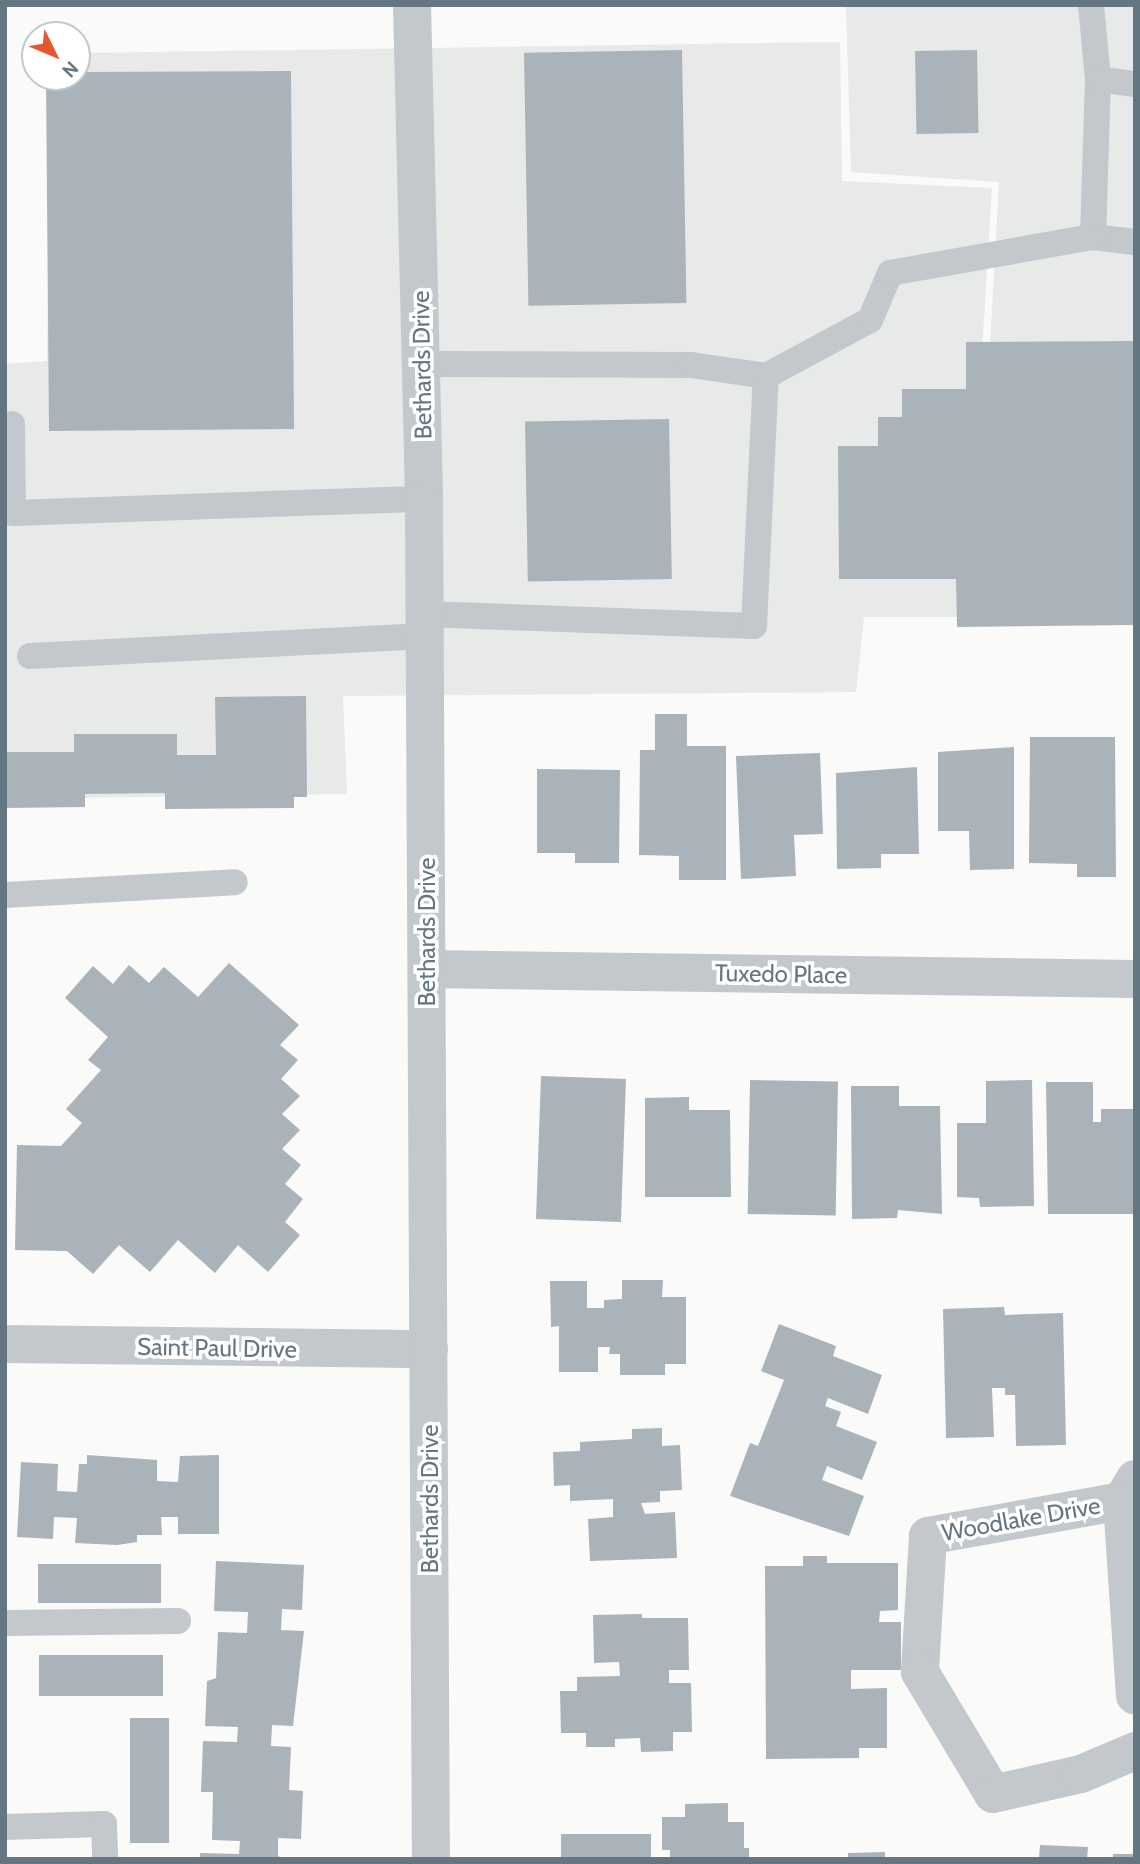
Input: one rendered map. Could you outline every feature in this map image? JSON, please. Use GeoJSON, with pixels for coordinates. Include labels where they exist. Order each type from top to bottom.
{"type":"FeatureCollection","features":[{"type":"Feature","properties":{"kind":"street","name":"Bethards Drive"},"geometry":{"type":"LineString","coordinates":[[412,5],[424,499],[431,1859]]}},
{"type":"Feature","properties":{"kind":"street","name":"Tuxedo Place"},"geometry":{"type":"LineString","coordinates":[[428,969],[1135,979]]}},
{"type":"Feature","properties":{"kind":"street","name":"Saint Paul Drive"},"geometry":{"type":"LineString","coordinates":[[5,1344],[429,1349]]}},
{"type":"Feature","properties":{"kind":"street","name":"Woodlake Drive"},"geometry":{"type":"LineString","coordinates":[[1135,1696],[1128,1490],[928,1536],[920,1672],[993,1794],[1081,1774],[1135,1751]]}},
{"type":"Feature","properties":{"kind":"lane"},"geometry":{"type":"LineString","coordinates":[[1091,5],[1098,79],[1093,237]]}},
{"type":"Feature","properties":{"kind":"lane"},"geometry":{"type":"LineString","coordinates":[[1098,79],[1135,83]]}},
{"type":"Feature","properties":{"kind":"lane"},"geometry":{"type":"LineString","coordinates":[[422,364],[691,365],[766,376],[870,320],[890,273],[1093,237],[1135,242]]}},
{"type":"Feature","properties":{"kind":"lane"},"geometry":{"type":"LineString","coordinates":[[30,656],[425,625],[754,626],[766,376]]}},
{"type":"Feature","properties":{"kind":"lane"},"geometry":{"type":"LineString","coordinates":[[12,424],[13,513],[424,499]]}},
{"type":"Feature","properties":{"kind":"lane"},"geometry":{"type":"LineString","coordinates":[[5,895],[235,882]]}},
{"type":"Feature","properties":{"kind":"lane"},"geometry":{"type":"LineString","coordinates":[[5,1623],[178,1621]]}},
{"type":"Feature","properties":{"kind":"lane"},"geometry":{"type":"LineString","coordinates":[[5,1827],[104,1824],[105,1859]]}},
{"type":"Feature","properties":{"kind":"shaded area"},"geometry":{"type":"Polygon","coordinates":[[[846,5],[1135,5],[1135,616],[975,617],[999,182],[851,172],[846,5]]]}},
{"type":"Feature","properties":{"kind":"shaded area"},"geometry":{"type":"Polygon","coordinates":[[[840,42],[842,181],[992,188],[966,617],[864,617],[856,692],[343,696],[347,794],[5,799],[5,364],[47,361],[50,91],[91,91],[91,53],[840,42]]]}},
{"type":"Feature","properties":{"kind":"building"},"geometry":{"type":"Polygon","coordinates":[[[682,50],[686,303],[528,306],[524,53],[682,50]]]}},
{"type":"Feature","properties":{"kind":"building"},"geometry":{"type":"Polygon","coordinates":[[[977,50],[978,133],[916,134],[915,51],[977,50]]]}},
{"type":"Feature","properties":{"kind":"building"},"geometry":{"type":"Polygon","coordinates":[[[291,71],[294,429],[49,431],[46,91],[91,91],[91,72],[291,71]]]}},
{"type":"Feature","properties":{"kind":"building"},"geometry":{"type":"Polygon","coordinates":[[[1135,341],[1135,625],[957,627],[956,579],[839,579],[838,446],[878,446],[878,417],[902,417],[902,389],[966,389],[966,342],[1135,341]]]}},
{"type":"Feature","properties":{"kind":"building"},"geometry":{"type":"Polygon","coordinates":[[[669,419],[672,579],[528,581],[525,422],[669,419]]]}},
{"type":"Feature","properties":{"kind":"building"},"geometry":{"type":"Polygon","coordinates":[[[306,696],[307,797],[294,797],[294,808],[165,809],[165,793],[85,794],[85,807],[5,808],[5,752],[74,752],[74,734],[177,734],[177,755],[216,755],[215,697],[306,696]]]}},
{"type":"Feature","properties":{"kind":"building"},"geometry":{"type":"Polygon","coordinates":[[[655,714],[687,714],[687,746],[726,746],[726,880],[679,880],[679,856],[639,855],[640,750],[655,750],[655,714]]]}},
{"type":"Feature","properties":{"kind":"building"},"geometry":{"type":"Polygon","coordinates":[[[1030,737],[1115,737],[1116,877],[1077,877],[1077,864],[1029,863],[1030,737]]]}},
{"type":"Feature","properties":{"kind":"building"},"geometry":{"type":"Polygon","coordinates":[[[1014,747],[1014,869],[970,870],[969,831],[938,831],[938,752],[1014,747]]]}},
{"type":"Feature","properties":{"kind":"building"},"geometry":{"type":"Polygon","coordinates":[[[820,753],[823,834],[794,835],[796,876],[741,879],[736,756],[820,753]]]}},
{"type":"Feature","properties":{"kind":"building"},"geometry":{"type":"Polygon","coordinates":[[[917,767],[919,854],[881,854],[881,868],[837,869],[836,773],[917,767]]]}},
{"type":"Feature","properties":{"kind":"building"},"geometry":{"type":"Polygon","coordinates":[[[537,769],[620,770],[619,863],[575,863],[575,853],[537,853],[537,769]]]}},
{"type":"Feature","properties":{"kind":"building"},"geometry":{"type":"Polygon","coordinates":[[[229,963],[299,1025],[280,1045],[298,1060],[281,1079],[300,1096],[282,1114],[300,1130],[282,1149],[301,1165],[285,1184],[303,1199],[285,1222],[300,1235],[268,1272],[238,1245],[215,1273],[178,1240],[150,1272],[119,1245],[93,1274],[67,1251],[15,1250],[17,1145],[61,1146],[82,1123],[66,1109],[101,1070],[88,1060],[108,1037],[65,998],[93,966],[113,984],[129,965],[149,983],[164,967],[198,997],[229,963]]]}},
{"type":"Feature","properties":{"kind":"building"},"geometry":{"type":"Polygon","coordinates":[[[541,1076],[626,1079],[621,1222],[536,1219],[541,1076]]]}},
{"type":"Feature","properties":{"kind":"building"},"geometry":{"type":"Polygon","coordinates":[[[750,1080],[838,1082],[836,1216],[748,1214],[750,1080]]]}},
{"type":"Feature","properties":{"kind":"building"},"geometry":{"type":"Polygon","coordinates":[[[1032,1080],[1034,1206],[980,1207],[979,1198],[957,1197],[957,1123],[986,1123],[986,1081],[1032,1080]]]}},
{"type":"Feature","properties":{"kind":"building"},"geometry":{"type":"Polygon","coordinates":[[[1046,1082],[1093,1082],[1093,1122],[1101,1122],[1101,1109],[1135,1109],[1135,1214],[1048,1214],[1046,1082]]]}},
{"type":"Feature","properties":{"kind":"building"},"geometry":{"type":"Polygon","coordinates":[[[851,1086],[899,1086],[899,1106],[940,1106],[942,1214],[898,1210],[897,1218],[852,1219],[851,1086]]]}},
{"type":"Feature","properties":{"kind":"building"},"geometry":{"type":"Polygon","coordinates":[[[689,1097],[689,1110],[730,1110],[731,1197],[645,1197],[645,1098],[689,1097]]]}},
{"type":"Feature","properties":{"kind":"building"},"geometry":{"type":"Polygon","coordinates":[[[622,1280],[663,1280],[662,1297],[686,1297],[686,1364],[665,1364],[665,1375],[620,1375],[620,1354],[609,1354],[610,1347],[598,1347],[598,1372],[559,1372],[559,1326],[551,1327],[550,1281],[587,1281],[587,1308],[604,1308],[604,1300],[622,1299],[622,1280]]]}},
{"type":"Feature","properties":{"kind":"building"},"geometry":{"type":"Polygon","coordinates":[[[1004,1307],[1005,1315],[1063,1313],[1066,1445],[1016,1446],[1015,1395],[1005,1395],[1005,1388],[992,1388],[994,1437],[946,1438],[943,1309],[1004,1307]]]}},
{"type":"Feature","properties":{"kind":"building"},"geometry":{"type":"Polygon","coordinates":[[[779,1324],[836,1346],[833,1356],[882,1375],[868,1414],[828,1398],[825,1406],[841,1412],[836,1426],[877,1442],[862,1480],[827,1466],[822,1480],[864,1496],[849,1536],[730,1496],[750,1443],[758,1446],[784,1380],[761,1371],[779,1324]]]}},
{"type":"Feature","properties":{"kind":"building"},"geometry":{"type":"Polygon","coordinates":[[[662,1428],[662,1446],[680,1445],[682,1490],[660,1491],[660,1502],[641,1503],[645,1514],[675,1512],[677,1558],[590,1561],[588,1519],[613,1517],[613,1499],[570,1501],[570,1485],[554,1486],[553,1452],[580,1451],[580,1442],[632,1439],[632,1429],[662,1428]]]}},
{"type":"Feature","properties":{"kind":"building"},"geometry":{"type":"Polygon","coordinates":[[[87,1455],[157,1460],[157,1481],[178,1482],[180,1456],[219,1455],[219,1534],[178,1534],[178,1517],[161,1517],[162,1535],[137,1535],[137,1542],[117,1545],[75,1543],[77,1518],[54,1517],[53,1539],[17,1537],[21,1462],[58,1464],[57,1491],[77,1492],[79,1464],[87,1464],[87,1455]]]}},
{"type":"Feature","properties":{"kind":"building"},"geometry":{"type":"Polygon","coordinates":[[[803,1556],[827,1556],[827,1563],[898,1563],[898,1610],[880,1611],[879,1622],[901,1622],[901,1670],[851,1670],[851,1689],[887,1688],[887,1748],[859,1748],[859,1758],[766,1759],[765,1566],[803,1566],[803,1556]]]}},
{"type":"Feature","properties":{"kind":"building"},"geometry":{"type":"Polygon","coordinates":[[[216,1561],[304,1565],[302,1610],[282,1609],[281,1630],[304,1631],[293,1726],[272,1725],[271,1746],[291,1747],[289,1790],[303,1791],[301,1839],[278,1838],[278,1856],[284,1859],[200,1859],[200,1853],[239,1854],[240,1841],[212,1840],[213,1792],[201,1792],[203,1741],[237,1742],[238,1727],[205,1726],[207,1681],[216,1678],[218,1632],[247,1633],[248,1612],[214,1611],[216,1561]]]}},
{"type":"Feature","properties":{"kind":"building"},"geometry":{"type":"Polygon","coordinates":[[[38,1564],[161,1564],[161,1603],[38,1603],[38,1564]]]}},
{"type":"Feature","properties":{"kind":"building"},"geometry":{"type":"Polygon","coordinates":[[[642,1614],[642,1618],[688,1618],[689,1670],[669,1670],[669,1683],[691,1683],[692,1732],[673,1732],[673,1751],[641,1752],[640,1738],[615,1739],[615,1747],[586,1747],[586,1733],[561,1733],[560,1691],[577,1691],[577,1677],[620,1676],[619,1662],[594,1663],[593,1615],[642,1614]]]}},
{"type":"Feature","properties":{"kind":"building"},"geometry":{"type":"Polygon","coordinates":[[[39,1655],[163,1655],[163,1696],[39,1696],[39,1655]]]}},
{"type":"Feature","properties":{"kind":"building"},"geometry":{"type":"Polygon","coordinates":[[[130,1718],[169,1718],[169,1843],[130,1843],[130,1718]]]}},
{"type":"Feature","properties":{"kind":"building"},"geometry":{"type":"Polygon","coordinates":[[[728,1803],[728,1822],[744,1822],[744,1848],[749,1848],[749,1859],[670,1859],[670,1850],[662,1850],[662,1817],[685,1817],[685,1804],[728,1803]]]}},
{"type":"Feature","properties":{"kind":"building"},"geometry":{"type":"Polygon","coordinates":[[[561,1834],[651,1834],[651,1859],[561,1859],[561,1834]]]}},
{"type":"Feature","properties":{"kind":"building"},"geometry":{"type":"Polygon","coordinates":[[[1040,1845],[1088,1847],[1087,1859],[1039,1859],[1040,1845]]]}},
{"type":"Feature","properties":{"kind":"building"},"geometry":{"type":"Polygon","coordinates":[[[885,1852],[885,1859],[848,1859],[848,1853],[885,1852]]]}},
{"type":"Feature","properties":{"kind":"building"},"geometry":{"type":"Polygon","coordinates":[[[1113,1854],[1135,1854],[1135,1859],[1113,1859],[1113,1854]]]}}]}
